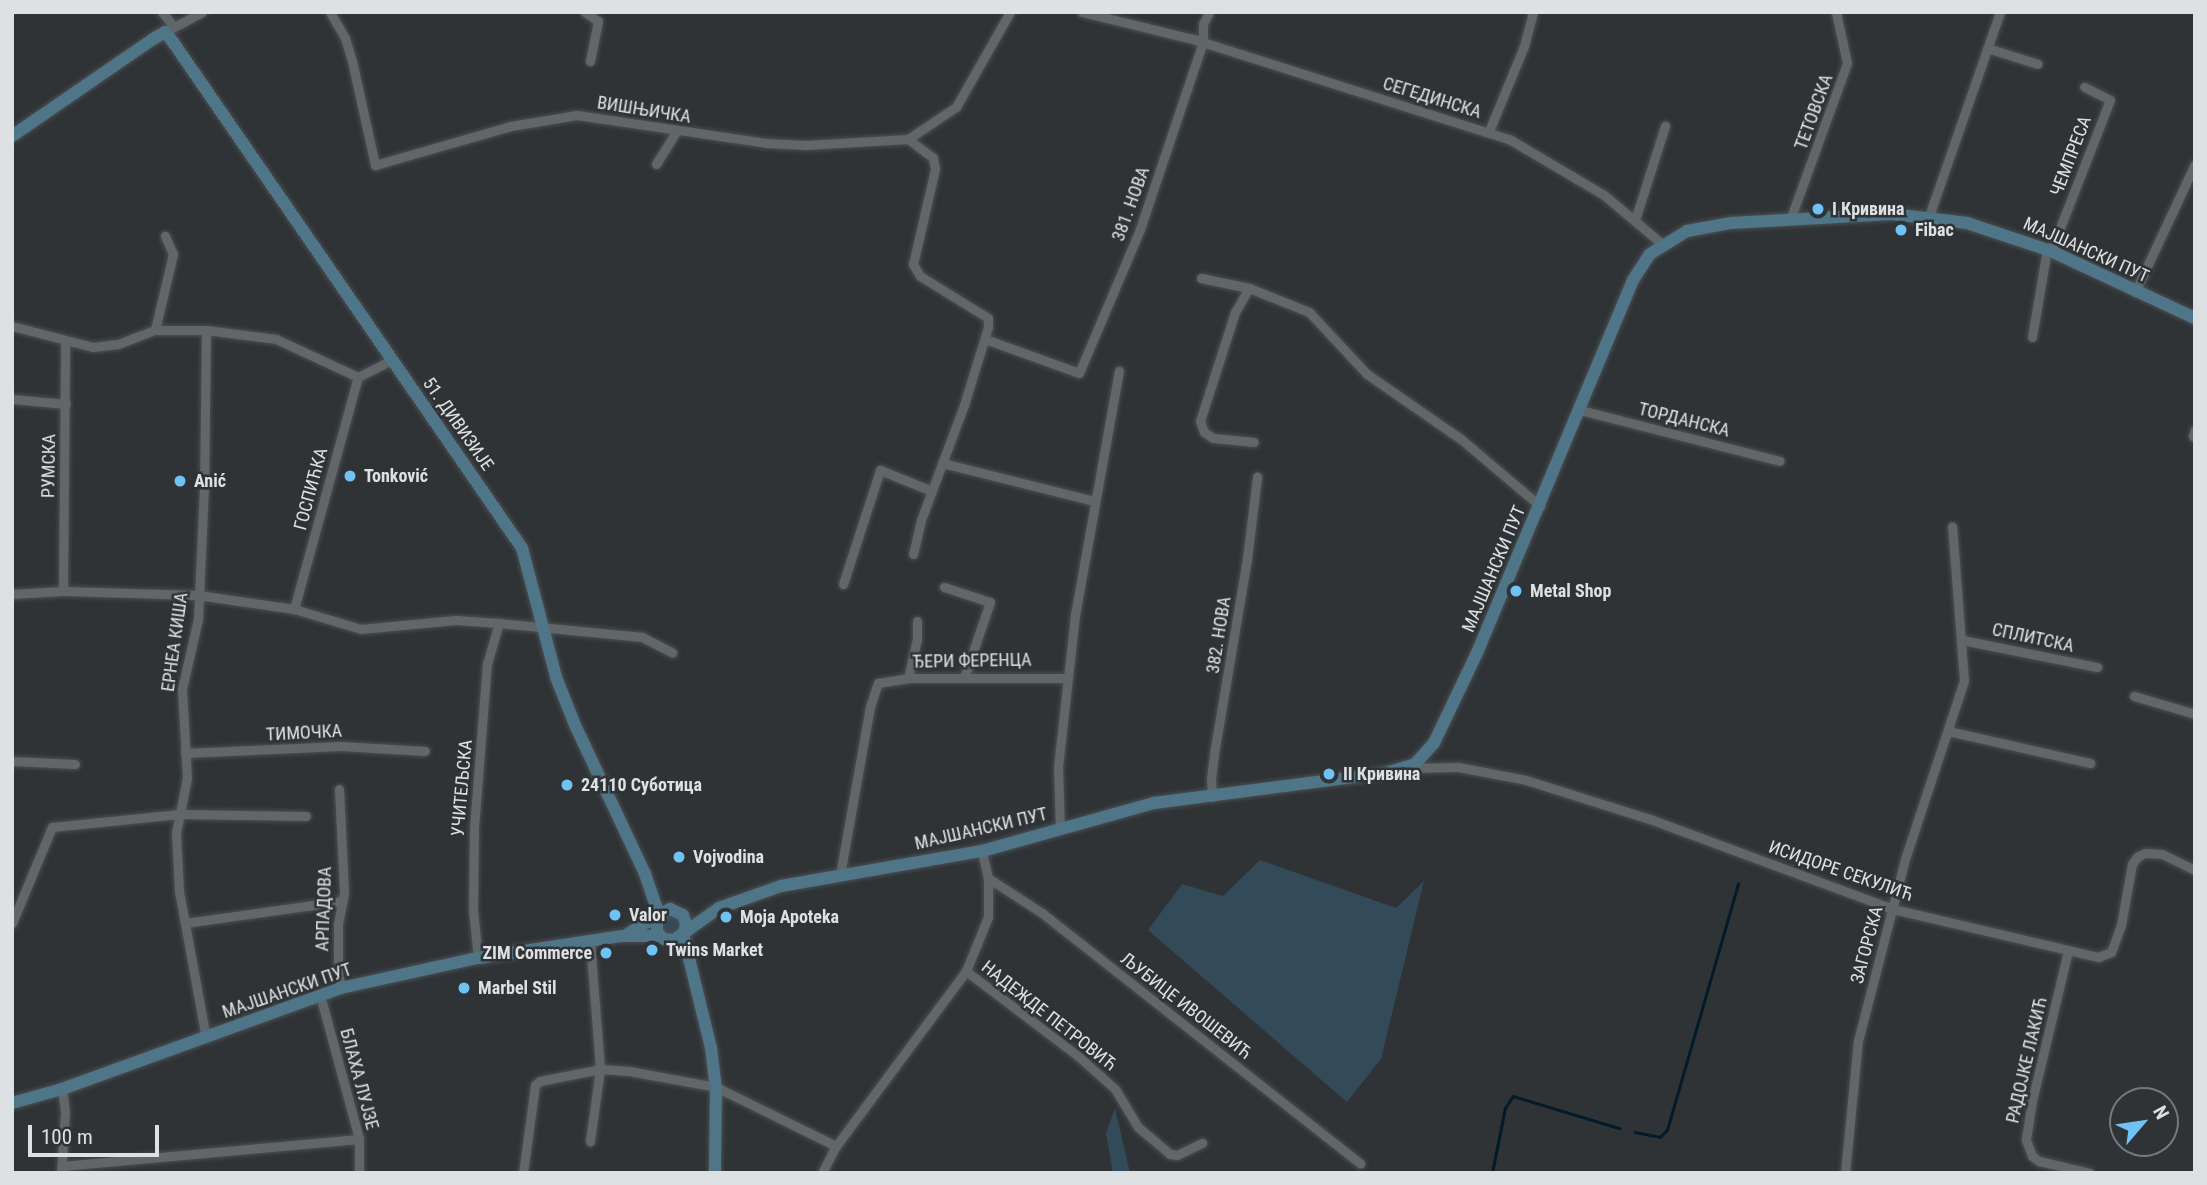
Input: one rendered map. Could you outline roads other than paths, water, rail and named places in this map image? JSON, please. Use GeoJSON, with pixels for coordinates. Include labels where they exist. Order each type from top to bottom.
{"type":"FeatureCollection","features":[{"type":"Feature","properties":{"kind":"street"},"geometry":{"type":"LineString","coordinates":[[162,12],[169,30]]}},
{"type":"Feature","properties":{"kind":"street"},"geometry":{"type":"LineString","coordinates":[[12,136],[169,30],[202,12]]}},
{"type":"Feature","properties":{"kind":"street","name":"ВИШЊИЧКА"},"geometry":{"type":"LineString","coordinates":[[330,12],[345,38],[352,61],[375,165],[542,118],[578,115],[677,131],[806,145],[908,139]]}},
{"type":"Feature","properties":{"kind":"street"},"geometry":{"type":"LineString","coordinates":[[585,12],[598,20],[590,61]]}},
{"type":"Feature","properties":{"kind":"street"},"geometry":{"type":"LineString","coordinates":[[913,554],[985,340],[988,318],[920,276],[913,264],[935,169],[933,158],[908,139],[956,107],[1010,12]]}},
{"type":"Feature","properties":{"kind":"street","name":"СЕГЕДИНСКА"},"geometry":{"type":"LineString","coordinates":[[1082,12],[1203,43],[1489,131],[1550,161],[1604,195],[1661,244]]}},
{"type":"Feature","properties":{"kind":"street"},"geometry":{"type":"LineString","coordinates":[[1203,43],[1203,24],[1209,12]]}},
{"type":"Feature","properties":{"kind":"street"},"geometry":{"type":"LineString","coordinates":[[1489,131],[1524,46],[1533,12]]}},
{"type":"Feature","properties":{"kind":"street","name":"ТЕТОВСКА"},"geometry":{"type":"LineString","coordinates":[[1790,220],[1847,63],[1836,12]]}},
{"type":"Feature","properties":{"kind":"street"},"geometry":{"type":"LineString","coordinates":[[1928,216],[2000,12]]}},
{"type":"Feature","properties":{"kind":"street","name":"51. ДИВИЗИЈЕ"},"geometry":{"type":"LineString","coordinates":[[169,30],[391,360],[522,548],[532,580],[541,628],[575,725],[645,874],[658,916]]}},
{"type":"Feature","properties":{"kind":"street","name":"381. НОВА"},"geometry":{"type":"LineString","coordinates":[[985,340],[1079,373],[1140,229],[1203,43]]}},
{"type":"Feature","properties":{"kind":"street"},"geometry":{"type":"LineString","coordinates":[[1987,48],[2038,64]]}},
{"type":"Feature","properties":{"kind":"street","name":"ЧЕМПРЕСА"},"geometry":{"type":"LineString","coordinates":[[2049,250],[2110,100],[2084,87]]}},
{"type":"Feature","properties":{"kind":"street"},"geometry":{"type":"LineString","coordinates":[[1635,220],[1665,126]]}},
{"type":"Feature","properties":{"kind":"street"},"geometry":{"type":"LineString","coordinates":[[656,164],[677,131]]}},
{"type":"Feature","properties":{"kind":"street"},"geometry":{"type":"LineString","coordinates":[[2135,292],[2195,164]]}},
{"type":"Feature","properties":{"kind":"street","name":"МАЈШАНСКИ ПУТ"},"geometry":{"type":"LineString","coordinates":[[678,911],[719,908],[781,886],[982,851],[1154,803],[1406,768],[1422,758],[1434,743],[1477,653],[1633,280],[1640,267],[1661,244],[1687,231],[1704,227],[1790,220],[1892,214],[1928,216],[2012,235],[2195,318]]}},
{"type":"Feature","properties":{"kind":"street"},"geometry":{"type":"LineString","coordinates":[[155,330],[173,254],[165,236]]}},
{"type":"Feature","properties":{"kind":"street"},"geometry":{"type":"LineString","coordinates":[[2032,337],[2038,286],[2049,250]]}},
{"type":"Feature","properties":{"kind":"street"},"geometry":{"type":"LineString","coordinates":[[1200,278],[1249,288],[1309,312],[1373,380],[1461,439],[1540,506]]}},
{"type":"Feature","properties":{"kind":"street"},"geometry":{"type":"LineString","coordinates":[[1249,288],[1235,312],[1200,421],[1204,432],[1213,438],[1254,442]]}},
{"type":"Feature","properties":{"kind":"street"},"geometry":{"type":"LineString","coordinates":[[12,326],[65,341],[105,348],[155,330],[206,330],[287,342],[358,377],[391,360]]}},
{"type":"Feature","properties":{"kind":"street","name":"ЕРНЕА КИША"},"geometry":{"type":"LineString","coordinates":[[206,330],[204,487],[198,619],[182,689],[186,792],[179,814],[176,860],[206,1038]]}},
{"type":"Feature","properties":{"kind":"street","name":"РУМСКА"},"geometry":{"type":"LineString","coordinates":[[63,591],[65,341]]}},
{"type":"Feature","properties":{"kind":"street"},"geometry":{"type":"LineString","coordinates":[[1060,830],[1058,767],[1080,573],[1119,371]]}},
{"type":"Feature","properties":{"kind":"street","name":"ГОСПИЋКА"},"geometry":{"type":"LineString","coordinates":[[295,609],[358,377]]}},
{"type":"Feature","properties":{"kind":"street"},"geometry":{"type":"LineString","coordinates":[[12,399],[66,404]]}},
{"type":"Feature","properties":{"kind":"street","name":"ТОРДАНСКА"},"geometry":{"type":"LineString","coordinates":[[1580,410],[1780,461]]}},
{"type":"Feature","properties":{"kind":"street"},"geometry":{"type":"LineString","coordinates":[[942,463],[1094,501]]}},
{"type":"Feature","properties":{"kind":"street"},"geometry":{"type":"LineString","coordinates":[[843,584],[880,471],[932,491]]}},
{"type":"Feature","properties":{"kind":"street","name":"382. НОВА"},"geometry":{"type":"LineString","coordinates":[[1212,797],[1215,748],[1247,559],[1257,477]]}},
{"type":"Feature","properties":{"kind":"street","name":"ЗАГОРСКА"},"geometry":{"type":"LineString","coordinates":[[1845,1173],[1858,1041],[1905,859],[1964,681],[1952,526]]}},
{"type":"Feature","properties":{"kind":"street"},"geometry":{"type":"LineString","coordinates":[[944,587],[990,602],[964,678]]}},
{"type":"Feature","properties":{"kind":"street"},"geometry":{"type":"LineString","coordinates":[[12,594],[63,591],[198,596],[295,609],[361,629],[456,620],[499,622],[642,636],[672,652]]}},
{"type":"Feature","properties":{"kind":"street"},"geometry":{"type":"LineString","coordinates":[[908,678],[917,640],[917,621]]}},
{"type":"Feature","properties":{"kind":"street","name":"УЧИТЕЉСКА"},"geometry":{"type":"LineString","coordinates":[[478,958],[473,910],[474,828],[488,664],[499,622]]}},
{"type":"Feature","properties":{"kind":"street","name":"СПЛИТСКА"},"geometry":{"type":"LineString","coordinates":[[1962,640],[2097,667]]}},
{"type":"Feature","properties":{"kind":"street","name":"ЂЕРИ ФЕРЕНЦА"},"geometry":{"type":"LineString","coordinates":[[840,874],[870,707],[877,683],[908,678],[1068,678]]}},
{"type":"Feature","properties":{"kind":"street"},"geometry":{"type":"LineString","coordinates":[[2134,696],[2195,714]]}},
{"type":"Feature","properties":{"kind":"street"},"geometry":{"type":"LineString","coordinates":[[1948,731],[2090,764]]}},
{"type":"Feature","properties":{"kind":"street","name":"ТИМОЧКА"},"geometry":{"type":"LineString","coordinates":[[185,753],[341,746],[425,751]]}},
{"type":"Feature","properties":{"kind":"street"},"geometry":{"type":"LineString","coordinates":[[12,761],[75,764]]}},
{"type":"Feature","properties":{"kind":"street","name":"ИСИДОРЕ СЕКУЛИЋ"},"geometry":{"type":"LineString","coordinates":[[1406,768],[1458,766],[1526,780],[1650,819],[1893,909],[2098,957],[2110,953],[2121,925],[2133,864],[2137,857],[2145,853],[2162,854],[2195,870]]}},
{"type":"Feature","properties":{"kind":"street","name":"АРПАДОВА"},"geometry":{"type":"LineString","coordinates":[[339,789],[342,901],[338,925],[338,973],[341,988]]}},
{"type":"Feature","properties":{"kind":"street"},"geometry":{"type":"LineString","coordinates":[[12,923],[51,827],[179,814],[306,816]]}},
{"type":"Feature","properties":{"kind":"street","name":"НАДЕЖДЕ ПЕТРОВИЋ"},"geometry":{"type":"LineString","coordinates":[[822,1173],[836,1146],[966,971],[988,917],[988,878],[982,851]]}},
{"type":"Feature","properties":{"kind":"street","name":"51. ДИВИЗИЈЕ"},"geometry":{"type":"LineString","coordinates":[[645,874],[678,911]]}},
{"type":"Feature","properties":{"kind":"street","name":"ЉУБИЦЕ ИВОШЕВИЋ"},"geometry":{"type":"LineString","coordinates":[[988,878],[1053,922],[1360,1163]]}},
{"type":"Feature","properties":{"kind":"street"},"geometry":{"type":"LineString","coordinates":[[185,923],[342,901]]}},
{"type":"Feature","properties":{"kind":"street","name":"МАЈШАНСКИ ПУТ"},"geometry":{"type":"LineString","coordinates":[[684,933],[719,908]]}},
{"type":"Feature","properties":{"kind":"street"},"geometry":{"type":"LineString","coordinates":[[692,973],[655,927],[658,916],[665,910],[678,911],[687,923],[684,933],[706,1022],[716,1087],[715,1173]]}},
{"type":"Feature","properties":{"kind":"street","name":"МАЈШАНСКИ ПУТ"},"geometry":{"type":"LineString","coordinates":[[622,936],[658,916]]}},
{"type":"Feature","properties":{"kind":"street"},"geometry":{"type":"LineString","coordinates":[[662,937],[674,940],[684,933]]}},
{"type":"Feature","properties":{"kind":"street","name":"МАЈШАНСКИ ПУТ"},"geometry":{"type":"LineString","coordinates":[[12,1102],[62,1088],[341,988],[478,958],[622,936],[662,937]]}},
{"type":"Feature","properties":{"kind":"street"},"geometry":{"type":"LineString","coordinates":[[590,941],[600,1069],[590,1142]]}},
{"type":"Feature","properties":{"kind":"street","name":"РАДОЈКЕ ЛАКИЋ"},"geometry":{"type":"LineString","coordinates":[[2068,951],[2029,1114],[2026,1140],[2028,1149],[2039,1161],[2090,1173]]}},
{"type":"Feature","properties":{"kind":"street","name":"НАДЕЖДЕ ПЕТРОВИЋ"},"geometry":{"type":"LineString","coordinates":[[966,971],[1078,1056],[1115,1089],[1138,1127],[1170,1154],[1178,1155],[1202,1143]]}},
{"type":"Feature","properties":{"kind":"street","name":"БЛАХА ЛУЈЗЕ"},"geometry":{"type":"LineString","coordinates":[[320,995],[359,1139],[359,1173]]}},
{"type":"Feature","properties":{"kind":"street"},"geometry":{"type":"LineString","coordinates":[[523,1173],[535,1084],[600,1069],[629,1071],[716,1087],[836,1146]]}},
{"type":"Feature","properties":{"kind":"street"},"geometry":{"type":"LineString","coordinates":[[62,1088],[65,1112],[61,1169],[359,1139]]}},
{"type":"Feature","properties":{"kind":"waterway"},"geometry":{"type":"LineString","coordinates":[[1635,1132],[1660,1137],[1667,1130],[1738,884]]}},
{"type":"Feature","properties":{"kind":"waterway"},"geometry":{"type":"LineString","coordinates":[[1492,1173],[1505,1108],[1513,1096],[1619,1128]]}},
{"type":"Feature","properties":{"kind":"place","name":"I Кривина"},"geometry":{"type":"Point","coordinates":[1818,209]}},
{"type":"Feature","properties":{"kind":"place","name":"Fibac"},"geometry":{"type":"Point","coordinates":[1901,230]}},
{"type":"Feature","properties":{"kind":"place","name":"Tonković"},"geometry":{"type":"Point","coordinates":[350,476]}},
{"type":"Feature","properties":{"kind":"place","name":"Anić"},"geometry":{"type":"Point","coordinates":[180,481]}},
{"type":"Feature","properties":{"kind":"place","name":"Metal Shop"},"geometry":{"type":"Point","coordinates":[1516,591]}},
{"type":"Feature","properties":{"kind":"place","name":"II Кривина"},"geometry":{"type":"Point","coordinates":[1329,774]}},
{"type":"Feature","properties":{"kind":"place","name":"24110 Суботица"},"geometry":{"type":"Point","coordinates":[567,785]}},
{"type":"Feature","properties":{"kind":"place","name":"Vojvodina"},"geometry":{"type":"Point","coordinates":[679,857]}},
{"type":"Feature","properties":{"kind":"place","name":"Valor"},"geometry":{"type":"Point","coordinates":[615,915]}},
{"type":"Feature","properties":{"kind":"place","name":"Moja Apoteka"},"geometry":{"type":"Point","coordinates":[726,917]}},
{"type":"Feature","properties":{"kind":"place","name":"Twins Market"},"geometry":{"type":"Point","coordinates":[652,950]}},
{"type":"Feature","properties":{"kind":"place","name":"ZIM Commerce"},"geometry":{"type":"Point","coordinates":[606,953]}},
{"type":"Feature","properties":{"kind":"place","name":"Marbel Stil"},"geometry":{"type":"Point","coordinates":[464,988]}}]}
